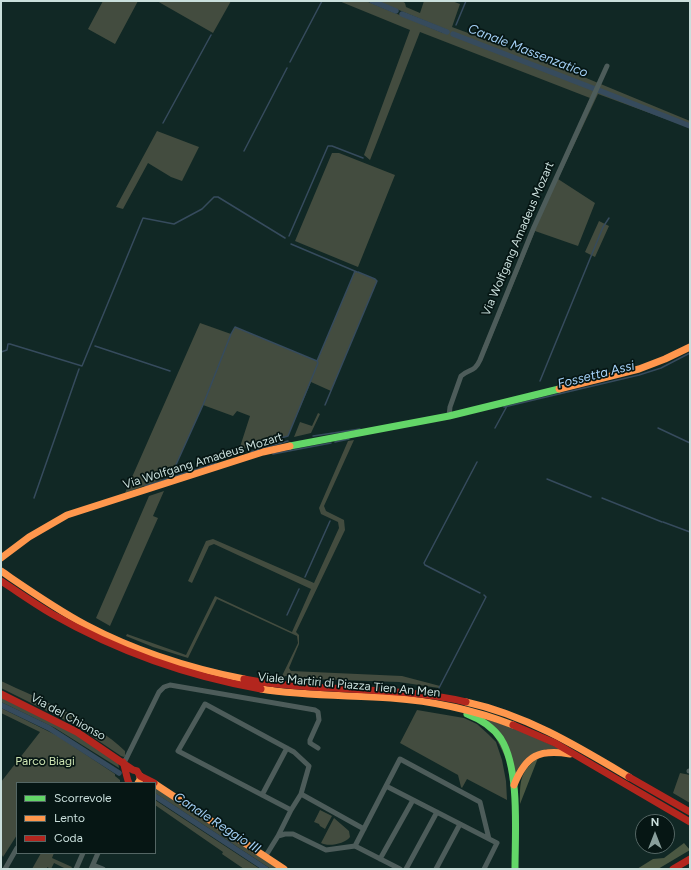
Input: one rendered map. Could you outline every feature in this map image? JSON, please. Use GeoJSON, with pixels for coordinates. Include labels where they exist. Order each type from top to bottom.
{"type":"FeatureCollection","features":[{"type":"Feature","properties":{"kind":"main road","name":"Via Wolfgang Amadeus Mozart"},"geometry":{"type":"LineString","coordinates":[[1,558],[17,545],[49,524],[72,514],[264,452],[304,442],[449,416],[627,372],[656,363],[690,347]]}},
{"type":"Feature","properties":{"kind":"main road","name":"Viale Martiri di Piazza Tien An Men"},"geometry":{"type":"LineString","coordinates":[[1,571],[45,601],[85,624],[136,647],[186,664],[235,676],[276,683],[429,694],[467,702],[503,712],[523,719],[562,738],[690,812]]}},
{"type":"Feature","properties":{"kind":"main road","name":"Viale Martiri di Piazza Tien An Men"},"geometry":{"type":"LineString","coordinates":[[1,581],[53,615],[95,637],[140,657],[196,675],[242,686],[280,692],[424,702],[460,708],[501,719],[535,733],[576,755],[690,822]]}},
{"type":"Feature","properties":{"kind":"main road","name":"Via del Chionso"},"geometry":{"type":"LineString","coordinates":[[1,694],[68,727],[123,763]]}},
{"type":"Feature","properties":{"kind":"main road"},"geometry":{"type":"LineString","coordinates":[[424,702],[476,717],[489,726],[504,745],[507,752],[513,788],[515,869]]}},
{"type":"Feature","properties":{"kind":"main road"},"geometry":{"type":"LineString","coordinates":[[513,788],[518,773],[524,763],[535,756],[546,752],[576,755]]}},
{"type":"Feature","properties":{"kind":"main road"},"geometry":{"type":"LineString","coordinates":[[123,763],[128,778],[137,771],[140,776],[152,782]]}},
{"type":"Feature","properties":{"kind":"main road"},"geometry":{"type":"LineString","coordinates":[[139,782],[140,776]]}},
{"type":"Feature","properties":{"kind":"main road"},"geometry":{"type":"LineString","coordinates":[[156,784],[284,869]]}},
{"type":"Feature","properties":{"kind":"main road"},"geometry":{"type":"LineString","coordinates":[[673,869],[690,859]]}},
{"type":"Feature","properties":{"kind":"street","name":"Via Wolfgang Amadeus Mozart"},"geometry":{"type":"LineString","coordinates":[[449,416],[450,407],[461,376],[476,369],[540,214],[607,66]]}},
{"type":"Feature","properties":{"kind":"street"},"geometry":{"type":"LineString","coordinates":[[123,763],[159,692],[164,687],[170,685],[315,710],[318,712],[319,720],[310,743],[318,748]]}},
{"type":"Feature","properties":{"kind":"street"},"geometry":{"type":"LineString","coordinates":[[265,857],[301,794],[309,766],[294,752],[205,704],[178,751],[291,810]]}},
{"type":"Feature","properties":{"kind":"street"},"geometry":{"type":"LineString","coordinates":[[262,795],[287,748]]}},
{"type":"Feature","properties":{"kind":"street"},"geometry":{"type":"LineString","coordinates":[[355,846],[400,759],[480,802],[489,839]]}},
{"type":"Feature","properties":{"kind":"street"},"geometry":{"type":"LineString","coordinates":[[386,786],[496,843],[484,869]]}},
{"type":"Feature","properties":{"kind":"street"},"geometry":{"type":"LineString","coordinates":[[301,794],[364,829]]}},
{"type":"Feature","properties":{"kind":"street"},"geometry":{"type":"LineString","coordinates":[[380,859],[413,800]]}},
{"type":"Feature","properties":{"kind":"street"},"geometry":{"type":"LineString","coordinates":[[406,869],[437,812]]}},
{"type":"Feature","properties":{"kind":"street"},"geometry":{"type":"LineString","coordinates":[[436,869],[460,824]]}},
{"type":"Feature","properties":{"kind":"street"},"geometry":{"type":"LineString","coordinates":[[278,836],[293,834],[326,850],[355,846],[400,869]]}},
{"type":"Feature","properties":{"kind":"street"},"geometry":{"type":"LineString","coordinates":[[4,869],[16,850]]}},
{"type":"Feature","properties":{"kind":"street"},"geometry":{"type":"LineString","coordinates":[[76,869],[83,854]]}},
{"type":"Feature","properties":{"kind":"street"},"geometry":{"type":"LineString","coordinates":[[98,854],[92,867],[103,869]]}},
{"type":"Feature","properties":{"kind":"green space"},"geometry":{"type":"Polygon","coordinates":[[[103,1],[138,1],[115,44],[88,29],[103,1]]]}},
{"type":"Feature","properties":{"kind":"green space"},"geometry":{"type":"Polygon","coordinates":[[[157,1],[231,1],[213,33],[157,1]]]}},
{"type":"Feature","properties":{"kind":"green space"},"geometry":{"type":"Polygon","coordinates":[[[339,1],[366,1],[443,33],[446,32],[445,29],[377,1],[402,1],[405,3],[406,7],[420,13],[424,1],[452,1],[460,4],[452,27],[562,68],[690,121],[690,128],[598,94],[558,179],[595,203],[578,246],[535,231],[486,351],[482,349],[590,98],[420,32],[370,160],[364,155],[410,30],[339,1]]]}},
{"type":"Feature","properties":{"kind":"green space"},"geometry":{"type":"Polygon","coordinates":[[[157,131],[199,147],[182,181],[171,177],[148,163],[123,209],[116,207],[157,131]]]}},
{"type":"Feature","properties":{"kind":"green space"},"geometry":{"type":"Polygon","coordinates":[[[332,153],[339,153],[395,175],[358,267],[295,241],[332,153]]]}},
{"type":"Feature","properties":{"kind":"green space"},"geometry":{"type":"Polygon","coordinates":[[[599,221],[609,226],[595,257],[585,252],[599,221]]]}},
{"type":"Feature","properties":{"kind":"green space"},"geometry":{"type":"Polygon","coordinates":[[[355,271],[377,281],[331,391],[311,382],[288,436],[239,450],[250,416],[237,411],[233,416],[203,405],[171,476],[125,493],[200,323],[231,334],[235,327],[317,361],[355,271]]]}},
{"type":"Feature","properties":{"kind":"green space"},"geometry":{"type":"Polygon","coordinates":[[[318,413],[320,414],[311,433],[294,437],[300,422],[312,426],[318,413]]]}},
{"type":"Feature","properties":{"kind":"green space"},"geometry":{"type":"Polygon","coordinates":[[[354,440],[324,506],[326,511],[344,520],[345,530],[296,632],[299,635],[299,644],[289,668],[291,671],[402,676],[440,686],[439,688],[399,682],[310,679],[285,676],[284,678],[281,678],[298,643],[297,636],[217,599],[188,658],[153,647],[126,636],[127,634],[186,655],[215,596],[292,632],[311,589],[214,544],[209,546],[192,583],[188,581],[206,541],[213,539],[314,583],[339,528],[338,522],[321,514],[319,508],[348,441],[354,440]]]}},
{"type":"Feature","properties":{"kind":"green space"},"geometry":{"type":"Polygon","coordinates":[[[164,491],[153,516],[158,518],[110,626],[96,618],[149,496],[164,491]]]}},
{"type":"Feature","properties":{"kind":"green space"},"geometry":{"type":"Polygon","coordinates":[[[1,681],[82,720],[112,740],[125,751],[125,756],[121,756],[75,725],[1,688],[1,681]]]}},
{"type":"Feature","properties":{"kind":"green space"},"geometry":{"type":"Polygon","coordinates":[[[1,696],[72,731],[118,762],[119,768],[55,728],[1,702],[1,696]]]}},
{"type":"Feature","properties":{"kind":"green space","name":"Parco Biagi"},"geometry":{"type":"Polygon","coordinates":[[[1,708],[58,736],[115,774],[115,776],[120,780],[120,782],[16,782],[16,837],[3,857],[1,853],[1,782],[40,732],[1,713],[1,708]]]}},
{"type":"Feature","properties":{"kind":"green space"},"geometry":{"type":"Polygon","coordinates":[[[417,710],[464,718],[477,724],[496,742],[502,760],[506,781],[507,800],[467,779],[462,788],[458,775],[400,743],[417,710]]]}},
{"type":"Feature","properties":{"kind":"green space"},"geometry":{"type":"Polygon","coordinates":[[[487,720],[515,729],[560,749],[546,749],[514,775],[487,720]]]}},
{"type":"Feature","properties":{"kind":"green space"},"geometry":{"type":"Polygon","coordinates":[[[538,758],[520,804],[522,778],[527,768],[538,758]]]}},
{"type":"Feature","properties":{"kind":"green space"},"geometry":{"type":"Polygon","coordinates":[[[680,773],[690,775],[690,803],[673,793],[680,773]]]}},
{"type":"Feature","properties":{"kind":"green space"},"geometry":{"type":"Polygon","coordinates":[[[156,788],[280,869],[271,869],[156,794],[156,788]]]}},
{"type":"Feature","properties":{"kind":"green space"},"geometry":{"type":"Polygon","coordinates":[[[156,801],[260,869],[244,869],[222,854],[223,852],[156,806],[156,801]]]}},
{"type":"Feature","properties":{"kind":"green space"},"geometry":{"type":"Polygon","coordinates":[[[320,810],[332,816],[325,829],[314,822],[320,810]]]}},
{"type":"Feature","properties":{"kind":"green space"},"geometry":{"type":"Polygon","coordinates":[[[334,818],[349,831],[350,837],[336,844],[328,845],[321,843],[334,818]]]}},
{"type":"Feature","properties":{"kind":"green space"},"geometry":{"type":"Polygon","coordinates":[[[684,843],[690,850],[658,869],[637,869],[653,859],[664,858],[669,854],[675,854],[675,850],[684,843]]]}},
{"type":"Feature","properties":{"kind":"green space"},"geometry":{"type":"Polygon","coordinates":[[[40,854],[54,854],[52,858],[72,867],[71,869],[66,869],[54,863],[51,869],[47,867],[47,869],[32,869],[40,854]]]}},
{"type":"Feature","properties":{"kind":"waterway"},"geometry":{"type":"LineString","coordinates":[[290,62],[322,1]]}},
{"type":"Feature","properties":{"kind":"waterway","name":"Canale Massenzatico"},"geometry":{"type":"LineString","coordinates":[[372,1],[396,11]]}},
{"type":"Feature","properties":{"kind":"waterway"},"geometry":{"type":"LineString","coordinates":[[456,25],[466,1]]}},
{"type":"Feature","properties":{"kind":"waterway","name":"Canale Massenzatico"},"geometry":{"type":"LineString","coordinates":[[402,14],[447,32]]}},
{"type":"Feature","properties":{"kind":"waterway","name":"Canale Massenzatico"},"geometry":{"type":"LineString","coordinates":[[453,34],[595,89]]}},
{"type":"Feature","properties":{"kind":"waterway"},"geometry":{"type":"LineString","coordinates":[[163,123],[211,35]]}},
{"type":"Feature","properties":{"kind":"waterway"},"geometry":{"type":"LineString","coordinates":[[244,151],[287,68]]}},
{"type":"Feature","properties":{"kind":"waterway","name":"Canale Massenzatico"},"geometry":{"type":"LineString","coordinates":[[598,90],[690,126]]}},
{"type":"Feature","properties":{"kind":"waterway"},"geometry":{"type":"LineString","coordinates":[[289,236],[328,146],[332,146],[363,158]]}},
{"type":"Feature","properties":{"kind":"waterway"},"geometry":{"type":"LineString","coordinates":[[1,352],[7,350],[8,344],[10,344],[82,366],[143,218],[174,224],[202,209],[214,197],[218,197],[285,238]]}},
{"type":"Feature","properties":{"kind":"waterway"},"geometry":{"type":"LineString","coordinates":[[540,381],[603,227],[609,218]]}},
{"type":"Feature","properties":{"kind":"waterway"},"geometry":{"type":"LineString","coordinates":[[291,244],[357,272]]}},
{"type":"Feature","properties":{"kind":"waterway"},"geometry":{"type":"LineString","coordinates":[[288,441],[250,452],[249,447],[288,436],[318,363],[317,361],[355,271]]}},
{"type":"Feature","properties":{"kind":"waterway"},"geometry":{"type":"LineString","coordinates":[[325,405],[377,281],[358,272]]}},
{"type":"Feature","properties":{"kind":"waterway"},"geometry":{"type":"LineString","coordinates":[[170,478],[203,405],[235,327],[317,361]]}},
{"type":"Feature","properties":{"kind":"waterway"},"geometry":{"type":"LineString","coordinates":[[95,346],[170,371]]}},
{"type":"Feature","properties":{"kind":"waterway","name":"Fossetta Assi"},"geometry":{"type":"LineString","coordinates":[[504,407],[639,375],[661,368],[690,353]]}},
{"type":"Feature","properties":{"kind":"waterway"},"geometry":{"type":"LineString","coordinates":[[34,498],[79,369]]}},
{"type":"Feature","properties":{"kind":"waterway"},"geometry":{"type":"LineString","coordinates":[[495,428],[507,406]]}},
{"type":"Feature","properties":{"kind":"waterway"},"geometry":{"type":"LineString","coordinates":[[658,428],[690,443]]}},
{"type":"Feature","properties":{"kind":"waterway"},"geometry":{"type":"LineString","coordinates":[[313,436],[360,429]]}},
{"type":"Feature","properties":{"kind":"waterway","name":"Fossetta Assi"},"geometry":{"type":"LineString","coordinates":[[335,442],[349,439]]}},
{"type":"Feature","properties":{"kind":"waterway","name":"Fossetta Assi"},"geometry":{"type":"LineString","coordinates":[[273,454],[331,443]]}},
{"type":"Feature","properties":{"kind":"waterway"},"geometry":{"type":"LineString","coordinates":[[477,462],[424,563],[425,565],[480,593]]}},
{"type":"Feature","properties":{"kind":"waterway"},"geometry":{"type":"LineString","coordinates":[[145,486],[216,463]]}},
{"type":"Feature","properties":{"kind":"waterway"},"geometry":{"type":"LineString","coordinates":[[547,479],[591,497]]}},
{"type":"Feature","properties":{"kind":"waterway"},"geometry":{"type":"LineString","coordinates":[[602,498],[662,522]]}},
{"type":"Feature","properties":{"kind":"waterway"},"geometry":{"type":"LineString","coordinates":[[305,577],[330,521]]}},
{"type":"Feature","properties":{"kind":"waterway"},"geometry":{"type":"LineString","coordinates":[[663,522],[690,532]]}},
{"type":"Feature","properties":{"kind":"waterway"},"geometry":{"type":"LineString","coordinates":[[287,615],[299,589]]}},
{"type":"Feature","properties":{"kind":"waterway"},"geometry":{"type":"LineString","coordinates":[[439,688],[486,597],[484,595]]}},
{"type":"Feature","properties":{"kind":"waterway","name":"Canale Reggio III"},"geometry":{"type":"LineString","coordinates":[[1,705],[49,728],[119,773]]}},
{"type":"Feature","properties":{"kind":"waterway","name":"Canale Reggio III"},"geometry":{"type":"LineString","coordinates":[[156,797],[266,869]]}},
{"type":"Feature","properties":{"kind":"traffic: fast"},"geometry":{"type":"LineString","coordinates":[[290,446],[449,416],[559,389]]}},
{"type":"Feature","properties":{"kind":"traffic: fast"},"geometry":{"type":"LineString","coordinates":[[467,714],[477,718],[490,727],[501,739],[507,752],[514,784],[516,820],[515,869]]}},
{"type":"Feature","properties":{"kind":"traffic: slow"},"geometry":{"type":"LineString","coordinates":[[559,389],[639,369],[690,347]]}},
{"type":"Feature","properties":{"kind":"traffic: slow"},"geometry":{"type":"LineString","coordinates":[[1,558],[29,537],[67,515],[263,452],[290,446]]}},
{"type":"Feature","properties":{"kind":"traffic: slow"},"geometry":{"type":"LineString","coordinates":[[1,571],[75,619],[124,643],[163,658],[203,670],[244,679]]}},
{"type":"Feature","properties":{"kind":"traffic: slow"},"geometry":{"type":"LineString","coordinates":[[261,689],[293,693],[422,701],[453,707],[513,725]]}},
{"type":"Feature","properties":{"kind":"traffic: slow"},"geometry":{"type":"LineString","coordinates":[[466,702],[530,723],[570,743],[629,777]]}},
{"type":"Feature","properties":{"kind":"traffic: slow"},"geometry":{"type":"LineString","coordinates":[[514,785],[523,767],[535,756],[550,753],[570,754]]}},
{"type":"Feature","properties":{"kind":"traffic: slow"},"geometry":{"type":"LineString","coordinates":[[139,782],[140,776]]}},
{"type":"Feature","properties":{"kind":"traffic: slow"},"geometry":{"type":"LineString","coordinates":[[156,785],[284,869]]}},
{"type":"Feature","properties":{"kind":"traffic: jam"},"geometry":{"type":"LineString","coordinates":[[1,581],[52,614],[127,651],[206,677],[261,689]]}},
{"type":"Feature","properties":{"kind":"traffic: jam"},"geometry":{"type":"LineString","coordinates":[[244,679],[299,686],[411,693],[466,702]]}},
{"type":"Feature","properties":{"kind":"traffic: jam"},"geometry":{"type":"LineString","coordinates":[[1,694],[77,732],[133,770],[137,771],[140,776],[152,782]]}},
{"type":"Feature","properties":{"kind":"traffic: jam"},"geometry":{"type":"LineString","coordinates":[[513,725],[555,743],[690,822]]}},
{"type":"Feature","properties":{"kind":"traffic: jam"},"geometry":{"type":"LineString","coordinates":[[123,762],[129,782]]}},
{"type":"Feature","properties":{"kind":"traffic: jam"},"geometry":{"type":"LineString","coordinates":[[629,777],[690,812]]}},
{"type":"Feature","properties":{"kind":"traffic: jam"},"geometry":{"type":"LineString","coordinates":[[673,869],[690,859]]}}]}
